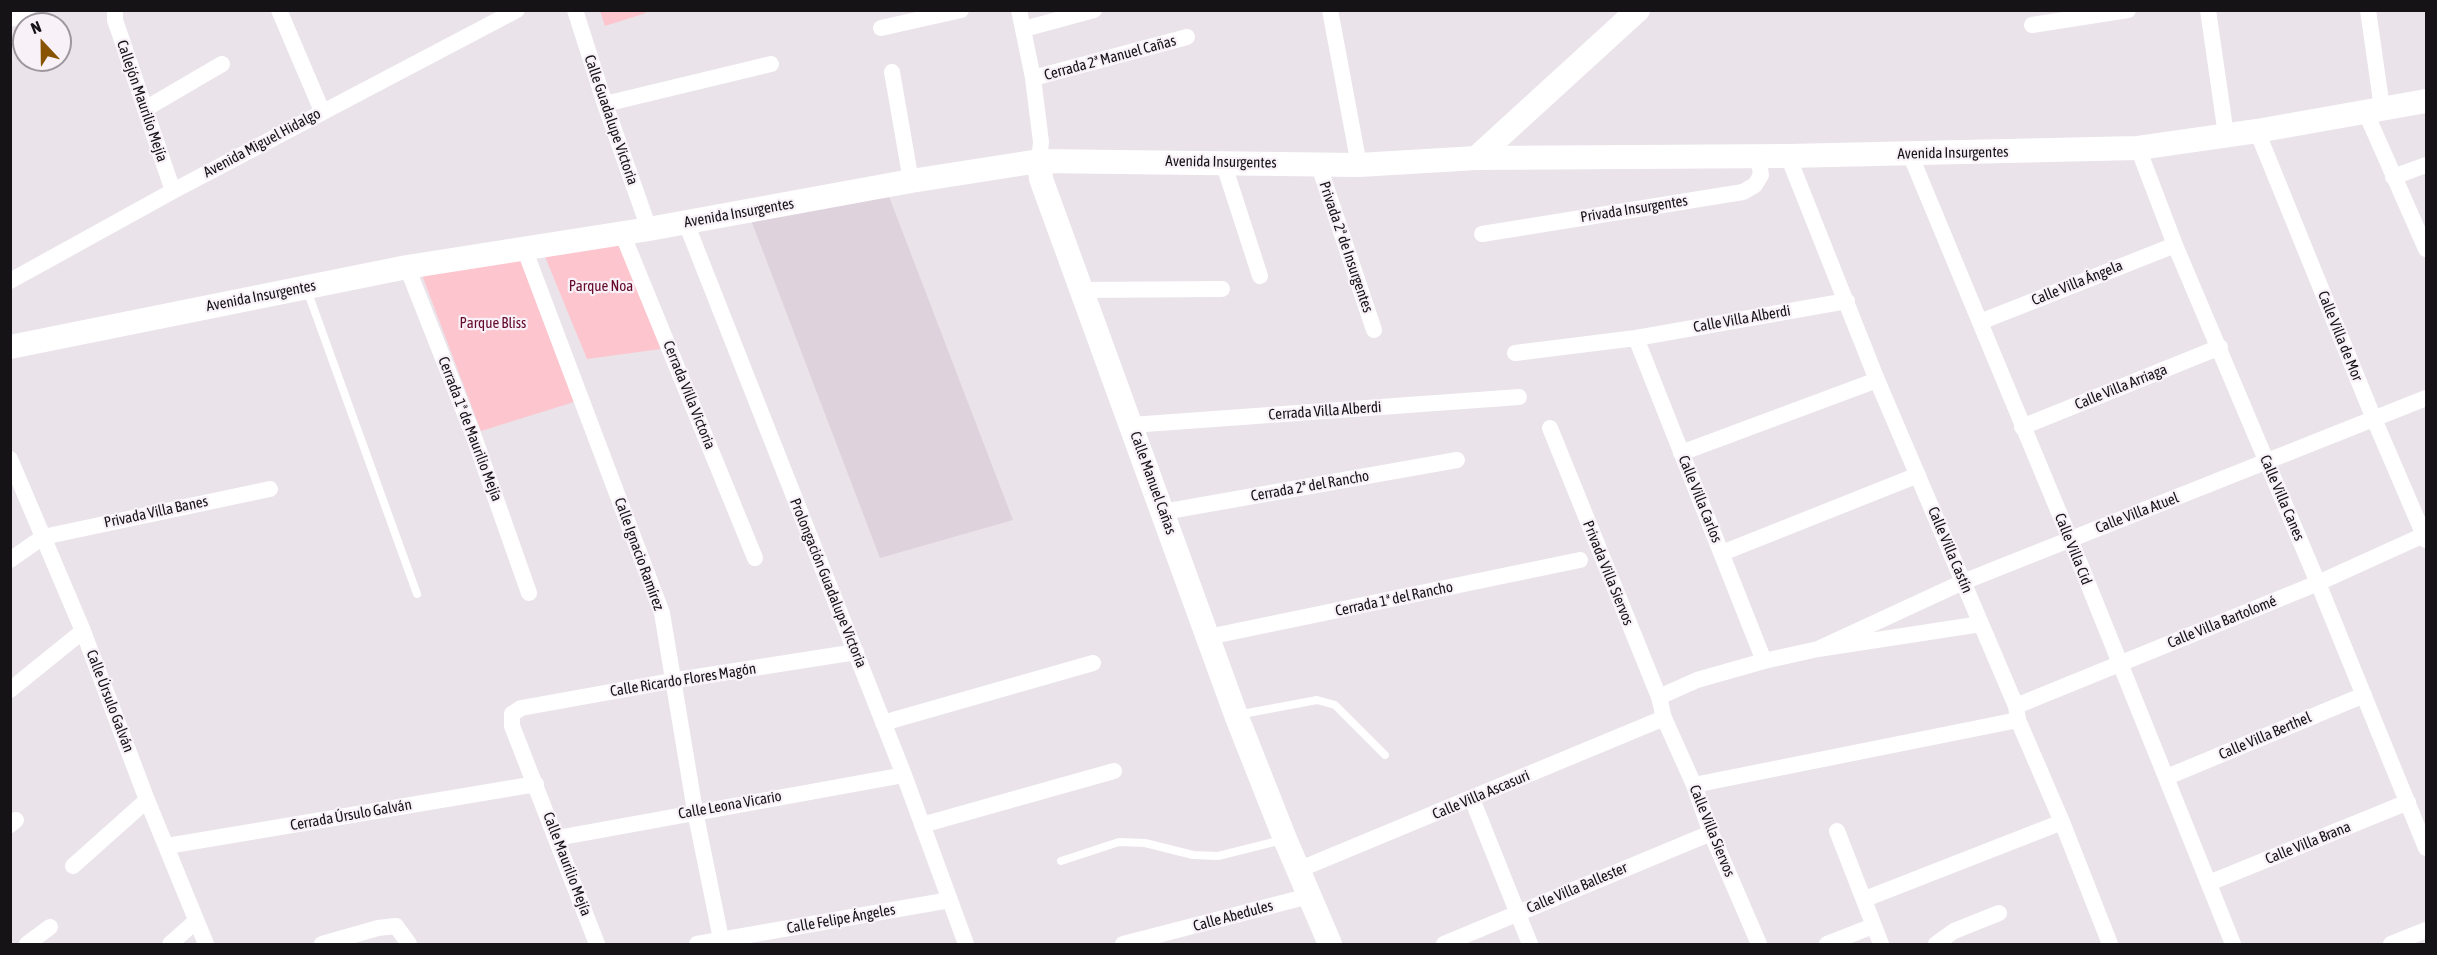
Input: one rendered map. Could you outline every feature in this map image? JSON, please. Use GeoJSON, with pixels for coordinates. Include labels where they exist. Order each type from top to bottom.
{"type":"FeatureCollection","features":[{"type":"Feature","properties":{"kind":"street","name":"Callejón Maurilio Mejía"},"geometry":{"type":"LineString","coordinates":[[115,10],[115,20],[173,190]]}},
{"type":"Feature","properties":{"kind":"street"},"geometry":{"type":"LineString","coordinates":[[279,10],[322,111]]}},
{"type":"Feature","properties":{"kind":"street","name":"Avenida Miguel Hidalgo"},"geometry":{"type":"LineString","coordinates":[[10,281],[173,190],[517,10]]}},
{"type":"Feature","properties":{"kind":"street","name":"Calle Guadalupe Victoria"},"geometry":{"type":"LineString","coordinates":[[575,10],[649,229]]}},
{"type":"Feature","properties":{"kind":"street"},"geometry":{"type":"LineString","coordinates":[[881,28],[961,10]]}},
{"type":"Feature","properties":{"kind":"street","name":"Calle Manuel Cañas"},"geometry":{"type":"LineString","coordinates":[[1019,10],[1033,78],[1041,142],[1039,161],[1041,179],[1236,715],[1330,945]]}},
{"type":"Feature","properties":{"kind":"street"},"geometry":{"type":"LineString","coordinates":[[1024,29],[1094,10]]}},
{"type":"Feature","properties":{"kind":"street"},"geometry":{"type":"LineString","coordinates":[[1330,10],[1359,165]]}},
{"type":"Feature","properties":{"kind":"street"},"geometry":{"type":"LineString","coordinates":[[1476,158],[1638,10]]}},
{"type":"Feature","properties":{"kind":"street"},"geometry":{"type":"LineString","coordinates":[[2032,25],[2128,10]]}},
{"type":"Feature","properties":{"kind":"street"},"geometry":{"type":"LineString","coordinates":[[2208,10],[2226,135]]}},
{"type":"Feature","properties":{"kind":"street"},"geometry":{"type":"LineString","coordinates":[[2368,10],[2374,110],[2393,177],[2427,249]]}},
{"type":"Feature","properties":{"kind":"street","name":"Cerrada 2ª Manuel Cañas"},"geometry":{"type":"LineString","coordinates":[[1033,78],[1187,37]]}},
{"type":"Feature","properties":{"kind":"street"},"geometry":{"type":"LineString","coordinates":[[145,109],[222,64]]}},
{"type":"Feature","properties":{"kind":"street"},"geometry":{"type":"LineString","coordinates":[[605,104],[771,64]]}},
{"type":"Feature","properties":{"kind":"street"},"geometry":{"type":"LineString","coordinates":[[892,72],[911,181]]}},
{"type":"Feature","properties":{"kind":"street","name":"Avenida Insurgentes"},"geometry":{"type":"LineString","coordinates":[[10,347],[407,267],[686,223],[911,181],[1039,161],[1359,165],[1476,158],[1788,156],[2138,148],[2257,131],[2427,101]]}},
{"type":"Feature","properties":{"kind":"street","name":"Calle Villa de Mor"},"geometry":{"type":"LineString","coordinates":[[2257,131],[2374,419],[2426,536]]}},
{"type":"Feature","properties":{"kind":"street","name":"Calle Villa Canes"},"geometry":{"type":"LineString","coordinates":[[2138,148],[2175,244],[2427,848]]}},
{"type":"Feature","properties":{"kind":"street","name":"Calle Villa Cid"},"geometry":{"type":"LineString","coordinates":[[1910,154],[2070,539],[2233,945]]}},
{"type":"Feature","properties":{"kind":"street","name":"Privada Insurgentes"},"geometry":{"type":"LineString","coordinates":[[1482,234],[1743,192],[1755,185],[1761,175],[1758,156]]}},
{"type":"Feature","properties":{"kind":"street","name":"Calle Villa Castín"},"geometry":{"type":"LineString","coordinates":[[1788,156],[1877,380],[1981,624],[2110,945]]}},
{"type":"Feature","properties":{"kind":"street"},"geometry":{"type":"LineString","coordinates":[[1223,162],[1260,276]]}},
{"type":"Feature","properties":{"kind":"street","name":"Privada 2ª de Insurgentes"},"geometry":{"type":"LineString","coordinates":[[1318,163],[1374,330]]}},
{"type":"Feature","properties":{"kind":"street"},"geometry":{"type":"LineString","coordinates":[[2393,177],[2427,165]]}},
{"type":"Feature","properties":{"kind":"street","name":"Prolongación Guadalupe Victoria"},"geometry":{"type":"LineString","coordinates":[[686,223],[904,775],[966,945]]}},
{"type":"Feature","properties":{"kind":"street","name":"Cerrada Villa Victoria"},"geometry":{"type":"LineString","coordinates":[[622,233],[755,558]]}},
{"type":"Feature","properties":{"kind":"street","name":"Calle Villa Ángela"},"geometry":{"type":"LineString","coordinates":[[1980,322],[2175,244]]}},
{"type":"Feature","properties":{"kind":"street","name":"Calle Ignacio Ramírez"},"geometry":{"type":"LineString","coordinates":[[524,248],[662,613],[671,681],[694,812],[722,942]]}},
{"type":"Feature","properties":{"kind":"street","name":"Cerrada 1ª de Maurilio Mejía"},"geometry":{"type":"LineString","coordinates":[[407,267],[474,437],[529,593]]}},
{"type":"Feature","properties":{"kind":"street"},"geometry":{"type":"LineString","coordinates":[[1082,290],[1222,289]]}},
{"type":"Feature","properties":{"kind":"street","name":"Calle Villa Alberdi"},"geometry":{"type":"LineString","coordinates":[[1515,353],[1636,338],[1847,301]]}},
{"type":"Feature","properties":{"kind":"street","name":"Calle Villa Carlos"},"geometry":{"type":"LineString","coordinates":[[1636,338],[1764,661]]}},
{"type":"Feature","properties":{"kind":"street","name":"Calle Villa Arriaga"},"geometry":{"type":"LineString","coordinates":[[2022,427],[2220,348]]}},
{"type":"Feature","properties":{"kind":"street"},"geometry":{"type":"LineString","coordinates":[[1681,453],[1877,380]]}},
{"type":"Feature","properties":{"kind":"street","name":"Cerrada Villa Alberdi"},"geometry":{"type":"LineString","coordinates":[[1131,425],[1519,397]]}},
{"type":"Feature","properties":{"kind":"street","name":"Calle Villa Atuel"},"geometry":{"type":"LineString","coordinates":[[1818,649],[1963,582],[2427,398]]}},
{"type":"Feature","properties":{"kind":"street","name":"Privada Villa Siervos"},"geometry":{"type":"LineString","coordinates":[[1550,428],[1659,697],[1664,718]]}},
{"type":"Feature","properties":{"kind":"street","name":"Calle Úrsulo Galván"},"geometry":{"type":"LineString","coordinates":[[10,459],[83,631],[147,800],[206,945]]}},
{"type":"Feature","properties":{"kind":"street","name":"Cerrada 2ª del Rancho"},"geometry":{"type":"LineString","coordinates":[[1163,512],[1457,460]]}},
{"type":"Feature","properties":{"kind":"street"},"geometry":{"type":"LineString","coordinates":[[1722,553],[1918,475]]}},
{"type":"Feature","properties":{"kind":"street","name":"Privada Villa Banes"},"geometry":{"type":"LineString","coordinates":[[43,537],[270,489]]}},
{"type":"Feature","properties":{"kind":"street","name":"Calle Villa Bartolomé"},"geometry":{"type":"LineString","coordinates":[[1694,785],[2017,713],[2120,663],[2318,583],[2426,536]]}},
{"type":"Feature","properties":{"kind":"street"},"geometry":{"type":"LineString","coordinates":[[10,560],[43,537]]}},
{"type":"Feature","properties":{"kind":"street","name":"Cerrada 1ª del Rancho"},"geometry":{"type":"LineString","coordinates":[[1208,637],[1580,561]]}},
{"type":"Feature","properties":{"kind":"street"},"geometry":{"type":"LineString","coordinates":[[1659,697],[1697,680],[1764,661],[1818,649],[1981,624]]}},
{"type":"Feature","properties":{"kind":"street"},"geometry":{"type":"LineString","coordinates":[[10,690],[83,631]]}},
{"type":"Feature","properties":{"kind":"street","name":"Calle Ricardo Flores Magón"},"geometry":{"type":"LineString","coordinates":[[512,714],[520,708],[671,681],[856,652]]}},
{"type":"Feature","properties":{"kind":"street"},"geometry":{"type":"LineString","coordinates":[[883,723],[1093,663]]}},
{"type":"Feature","properties":{"kind":"street","name":"Calle Villa Berthel"},"geometry":{"type":"LineString","coordinates":[[2167,777],[2364,695]]}},
{"type":"Feature","properties":{"kind":"street","name":"Calle Maurilio Mejía"},"geometry":{"type":"LineString","coordinates":[[512,714],[512,726],[597,945]]}},
{"type":"Feature","properties":{"kind":"street","name":"Calle Villa Siervos"},"geometry":{"type":"LineString","coordinates":[[1664,718],[1694,785],[1755,943]]}},
{"type":"Feature","properties":{"kind":"street","name":"Calle Villa Ascasuri"},"geometry":{"type":"LineString","coordinates":[[1298,870],[1664,718]]}},
{"type":"Feature","properties":{"kind":"street"},"geometry":{"type":"LineString","coordinates":[[922,825],[1114,771]]}},
{"type":"Feature","properties":{"kind":"street","name":"Calle Leona Vicario"},"geometry":{"type":"LineString","coordinates":[[557,838],[904,775]]}},
{"type":"Feature","properties":{"kind":"street","name":"Cerrada Úrsulo Galván"},"geometry":{"type":"LineString","coordinates":[[167,846],[536,784]]}},
{"type":"Feature","properties":{"kind":"street"},"geometry":{"type":"LineString","coordinates":[[1472,799],[1530,945]]}},
{"type":"Feature","properties":{"kind":"street"},"geometry":{"type":"LineString","coordinates":[[73,866],[147,800]]}},
{"type":"Feature","properties":{"kind":"street","name":"Calle Villa Brana"},"geometry":{"type":"LineString","coordinates":[[2209,884],[2408,802]]}},
{"type":"Feature","properties":{"kind":"street"},"geometry":{"type":"LineString","coordinates":[[1864,899],[2062,822]]}},
{"type":"Feature","properties":{"kind":"street"},"geometry":{"type":"LineString","coordinates":[[1837,831],[1881,945]]}},
{"type":"Feature","properties":{"kind":"street","name":"Calle Villa Ballester"},"geometry":{"type":"LineString","coordinates":[[1444,945],[1711,833]]}},
{"type":"Feature","properties":{"kind":"street","name":"Calle Abedules"},"geometry":{"type":"LineString","coordinates":[[1123,945],[1309,896]]}},
{"type":"Feature","properties":{"kind":"street","name":"Calle Felipe Ángeles"},"geometry":{"type":"LineString","coordinates":[[697,945],[950,900]]}},
{"type":"Feature","properties":{"kind":"street"},"geometry":{"type":"LineString","coordinates":[[1936,945],[1954,932],[2000,913]]}},
{"type":"Feature","properties":{"kind":"street"},"geometry":{"type":"LineString","coordinates":[[170,945],[196,921]]}},
{"type":"Feature","properties":{"kind":"street"},"geometry":{"type":"LineString","coordinates":[[322,944],[378,928],[396,926],[409,945]]}},
{"type":"Feature","properties":{"kind":"street"},"geometry":{"type":"LineString","coordinates":[[27,945],[50,927]]}},
{"type":"Feature","properties":{"kind":"street"},"geometry":{"type":"LineString","coordinates":[[1827,945],[1873,927]]}},
{"type":"Feature","properties":{"kind":"street"},"geometry":{"type":"LineString","coordinates":[[2391,945],[2427,930]]}},
{"type":"Feature","properties":{"kind":"lane"},"geometry":{"type":"LineString","coordinates":[[306,287],[417,594]]}},
{"type":"Feature","properties":{"kind":"lane"},"geometry":{"type":"LineString","coordinates":[[1236,715],[1317,700],[1335,705],[1385,755]]}},
{"type":"Feature","properties":{"kind":"lane"},"geometry":{"type":"LineString","coordinates":[[1061,861],[1119,842],[1145,843],[1193,855],[1218,856],[1285,839]]}},
{"type":"Feature","properties":{"kind":"shaded area"},"geometry":{"type":"Polygon","coordinates":[[[888,194],[1013,520],[880,558],[751,220],[888,194]]]}},
{"type":"Feature","properties":{"kind":"green space"},"geometry":{"type":"Polygon","coordinates":[[[600,11],[645,11],[646,13],[605,26],[600,11]]]}},
{"type":"Feature","properties":{"kind":"green space","name":"Parque Noa"},"geometry":{"type":"Polygon","coordinates":[[[627,238],[668,348],[587,359],[544,254],[627,238]]]}},
{"type":"Feature","properties":{"kind":"green space","name":"Parque Bliss"},"geometry":{"type":"Polygon","coordinates":[[[521,253],[574,402],[481,431],[422,275],[521,253]]]}}]}
